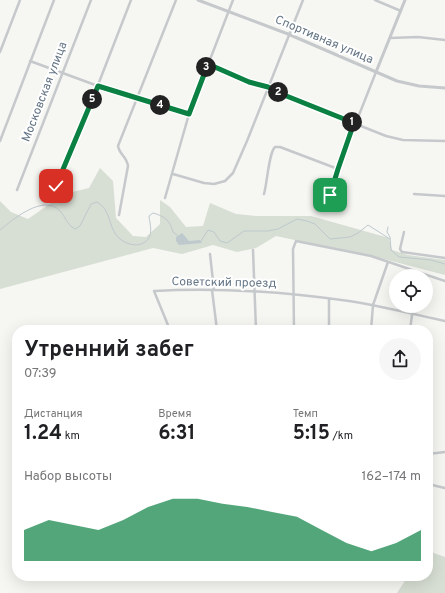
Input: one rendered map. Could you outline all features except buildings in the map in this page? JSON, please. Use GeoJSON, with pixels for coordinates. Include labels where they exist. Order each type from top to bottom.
{"type":"FeatureCollection","features":[{"type":"Feature","properties":{"kind":"street"},"geometry":{"type":"LineString","coordinates":[[0,52],[20,0]]}},
{"type":"Feature","properties":{"kind":"street"},"geometry":{"type":"LineString","coordinates":[[0,141],[54,0]]}},
{"type":"Feature","properties":{"kind":"street","name":"Московская улица"},"geometry":{"type":"LineString","coordinates":[[17,190],[91,0]]}},
{"type":"Feature","properties":{"kind":"street"},"geometry":{"type":"LineString","coordinates":[[56,186],[98,86],[130,0]]}},
{"type":"Feature","properties":{"kind":"street"},"geometry":{"type":"LineString","coordinates":[[119,215],[128,166],[126,158],[119,151],[118,146],[176,0]]}},
{"type":"Feature","properties":{"kind":"street","name":"Спортивная улица"},"geometry":{"type":"LineString","coordinates":[[198,0],[228,10],[408,84],[445,88]]}},
{"type":"Feature","properties":{"kind":"street"},"geometry":{"type":"LineString","coordinates":[[165,198],[189,114],[233,0]]}},
{"type":"Feature","properties":{"kind":"street"},"geometry":{"type":"LineString","coordinates":[[172,174],[210,184],[221,183],[229,178],[233,173],[248,141],[288,34],[303,0]]}},
{"type":"Feature","properties":{"kind":"street"},"geometry":{"type":"LineString","coordinates":[[376,0],[401,11]]}},
{"type":"Feature","properties":{"kind":"street"},"geometry":{"type":"LineString","coordinates":[[330,195],[354,123],[405,0]]}},
{"type":"Feature","properties":{"kind":"street"},"geometry":{"type":"LineString","coordinates":[[390,38],[418,37],[445,40]]}},
{"type":"Feature","properties":{"kind":"street"},"geometry":{"type":"LineString","coordinates":[[30,61],[98,86],[189,114]]}},
{"type":"Feature","properties":{"kind":"street"},"geometry":{"type":"LineString","coordinates":[[208,64],[249,82],[268,87],[284,95],[354,123],[403,140],[445,141]]}},
{"type":"Feature","properties":{"kind":"street"},"geometry":{"type":"LineString","coordinates":[[264,194],[271,152],[275,147],[280,147],[338,169]]}},
{"type":"Feature","properties":{"kind":"street"},"geometry":{"type":"LineString","coordinates":[[414,194],[445,196]]}},
{"type":"Feature","properties":{"kind":"street"},"geometry":{"type":"LineString","coordinates":[[404,232],[400,249],[402,252],[445,258]]}},
{"type":"Feature","properties":{"kind":"street","name":"Советский проезд"},"geometry":{"type":"LineString","coordinates":[[293,294],[293,249],[296,242],[366,255],[388,262]]}},
{"type":"Feature","properties":{"kind":"street"},"geometry":{"type":"LineString","coordinates":[[253,250],[256,325]]}},
{"type":"Feature","properties":{"kind":"street"},"geometry":{"type":"LineString","coordinates":[[210,254],[216,325]]}},
{"type":"Feature","properties":{"kind":"street"},"geometry":{"type":"LineString","coordinates":[[372,325],[374,305],[388,262],[445,281]]}},
{"type":"Feature","properties":{"kind":"street","name":"Советский проезд"},"geometry":{"type":"LineString","coordinates":[[168,325],[154,291],[213,290],[293,294],[374,305],[412,315],[445,321]]}},
{"type":"Feature","properties":{"kind":"street"},"geometry":{"type":"LineString","coordinates":[[293,294],[294,325]]}},
{"type":"Feature","properties":{"kind":"street"},"geometry":{"type":"LineString","coordinates":[[329,299],[329,325]]}},
{"type":"Feature","properties":{"kind":"street"},"geometry":{"type":"LineString","coordinates":[[411,325],[412,315]]}},
{"type":"Feature","properties":{"kind":"street"},"geometry":{"type":"LineString","coordinates":[[433,453],[445,452]]}},
{"type":"Feature","properties":{"kind":"street"},"geometry":{"type":"LineString","coordinates":[[433,485],[445,488]]}},
{"type":"Feature","properties":{"kind":"shaded area"},"geometry":{"type":"Polygon","coordinates":[[[100,168],[113,181],[116,218],[133,236],[146,237],[160,224],[160,200],[170,207],[186,227],[203,226],[210,203],[236,214],[257,216],[311,216],[389,238],[392,250],[408,255],[445,260],[445,275],[433,272],[433,269],[422,269],[380,258],[276,236],[256,248],[237,252],[213,245],[182,254],[153,248],[0,289],[0,201],[11,212],[28,219],[64,194],[89,188],[100,168]]]}},
{"type":"Feature","properties":{"kind":"shaded area"},"geometry":{"type":"Polygon","coordinates":[[[182,233],[189,241],[200,240],[202,243],[179,245],[176,241],[176,237],[182,233]]]}},
{"type":"Feature","properties":{"kind":"shaded area"},"geometry":{"type":"Polygon","coordinates":[[[433,553],[445,557],[445,593],[397,593],[405,581],[433,581],[433,553]]]}},
{"type":"Feature","properties":{"kind":"waterway"},"geometry":{"type":"LineString","coordinates":[[0,230],[28,210],[37,206],[46,205],[53,206],[60,211],[70,225],[75,229],[80,226],[91,204],[97,202],[105,209],[114,232],[120,239],[127,243],[138,245],[148,240],[151,230],[149,216],[153,213],[166,219],[173,232],[177,235]]}},
{"type":"Feature","properties":{"kind":"waterway"},"geometry":{"type":"LineString","coordinates":[[201,241],[208,230],[214,232],[220,241],[227,243],[244,231],[268,231],[278,229],[297,219],[315,224],[330,239],[350,237],[368,225],[390,239]]}},
{"type":"Feature","properties":{"kind":"waterway"},"geometry":{"type":"LineString","coordinates":[[388,227],[387,232],[390,237],[391,250],[399,257],[431,260],[445,264]]}},
{"type":"Feature","properties":{"kind":"route"},"geometry":{"type":"LineString","coordinates":[[56,186],[70,156],[98,86],[189,114],[208,64],[249,82],[268,87],[284,95],[354,123],[330,195]]}}]}
